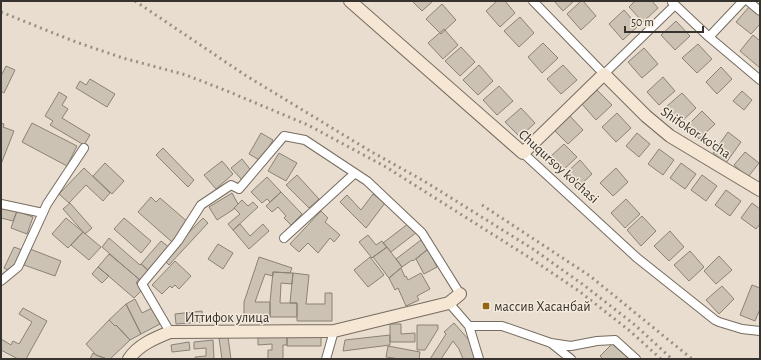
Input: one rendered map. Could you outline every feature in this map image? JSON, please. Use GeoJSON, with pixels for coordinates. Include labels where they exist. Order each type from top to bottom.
{"type":"FeatureCollection","features":[{"type":"Feature","properties":{"kind":"street","name":"Chuqursoy ko'chasi"},"geometry":{"type":"LineString","coordinates":[[350,1],[523,153],[636,257],[715,320],[742,328],[760,331]]}},
{"type":"Feature","properties":{"kind":"street"},"geometry":{"type":"LineString","coordinates":[[533,1],[604,74]]}},
{"type":"Feature","properties":{"kind":"street"},"geometry":{"type":"LineString","coordinates":[[709,37],[743,1]]}},
{"type":"Feature","properties":{"kind":"street"},"geometry":{"type":"LineString","coordinates":[[748,1],[760,11]]}},
{"type":"Feature","properties":{"kind":"street"},"geometry":{"type":"LineString","coordinates":[[523,153],[604,74],[673,3],[709,37],[760,80]]}},
{"type":"Feature","properties":{"kind":"street","name":"Shifokor ko'cha"},"geometry":{"type":"LineString","coordinates":[[604,74],[646,116],[670,136],[760,190]]}},
{"type":"Feature","properties":{"kind":"street"},"geometry":{"type":"LineString","coordinates":[[170,332],[142,284],[178,241],[201,206],[231,185],[239,190],[284,136],[305,140],[367,180],[422,233],[460,294]]}},
{"type":"Feature","properties":{"kind":"street"},"geometry":{"type":"LineString","coordinates":[[1,281],[18,267],[47,204],[84,148]]}},
{"type":"Feature","properties":{"kind":"street"},"geometry":{"type":"LineString","coordinates":[[284,238],[355,173]]}},
{"type":"Feature","properties":{"kind":"street"},"geometry":{"type":"LineString","coordinates":[[1,204],[43,213]]}},
{"type":"Feature","properties":{"kind":"street","name":"Иттифок улица"},"geometry":{"type":"LineString","coordinates":[[129,359],[154,338],[170,332],[334,331],[449,303],[460,294]]}},
{"type":"Feature","properties":{"kind":"street"},"geometry":{"type":"LineString","coordinates":[[449,303],[469,326],[479,359]]}},
{"type":"Feature","properties":{"kind":"street"},"geometry":{"type":"LineString","coordinates":[[469,326],[502,326],[551,343],[571,346],[597,341],[615,340],[636,359]]}},
{"type":"Feature","properties":{"kind":"street"},"geometry":{"type":"LineString","coordinates":[[326,359],[334,331]]}},
{"type":"Feature","properties":{"kind":"street"},"geometry":{"type":"LineString","coordinates":[[551,343],[571,359]]}},
{"type":"Feature","properties":{"kind":"building"},"geometry":{"type":"Polygon","coordinates":[[[412,1],[433,1],[422,11],[412,1]]]}},
{"type":"Feature","properties":{"kind":"building"},"geometry":{"type":"Polygon","coordinates":[[[497,1],[505,1],[515,13],[500,27],[486,11],[497,1]]]}},
{"type":"Feature","properties":{"kind":"building"},"geometry":{"type":"Polygon","coordinates":[[[554,1],[574,1],[563,11],[554,1]]]}},
{"type":"Feature","properties":{"kind":"building"},"geometry":{"type":"Polygon","coordinates":[[[581,1],[583,1],[596,16],[581,30],[567,14],[581,1]]]}},
{"type":"Feature","properties":{"kind":"building"},"geometry":{"type":"Polygon","coordinates":[[[635,1],[652,1],[658,8],[643,22],[629,7],[635,1]]]}},
{"type":"Feature","properties":{"kind":"building"},"geometry":{"type":"Polygon","coordinates":[[[442,4],[456,20],[441,34],[426,19],[442,4]]]}},
{"type":"Feature","properties":{"kind":"building"},"geometry":{"type":"Polygon","coordinates":[[[749,7],[760,16],[760,24],[751,34],[736,22],[749,7]]]}},
{"type":"Feature","properties":{"kind":"building"},"geometry":{"type":"Polygon","coordinates":[[[624,10],[638,26],[623,40],[609,24],[624,10]]]}},
{"type":"Feature","properties":{"kind":"building"},"geometry":{"type":"Polygon","coordinates":[[[520,17],[534,33],[519,47],[504,31],[520,17]]]}},
{"type":"Feature","properties":{"kind":"building"},"geometry":{"type":"Polygon","coordinates":[[[676,21],[690,36],[675,50],[661,35],[676,21]]]}},
{"type":"Feature","properties":{"kind":"building"},"geometry":{"type":"Polygon","coordinates":[[[444,29],[458,45],[443,59],[428,43],[444,29]]]}},
{"type":"Feature","properties":{"kind":"building"},"geometry":{"type":"Polygon","coordinates":[[[753,35],[760,41],[760,68],[740,51],[753,35]]]}},
{"type":"Feature","properties":{"kind":"building"},"geometry":{"type":"Polygon","coordinates":[[[543,43],[558,58],[542,73],[528,57],[543,43]]]}},
{"type":"Feature","properties":{"kind":"building"},"geometry":{"type":"Polygon","coordinates":[[[698,44],[712,59],[697,73],[682,58],[698,44]]]}},
{"type":"Feature","properties":{"kind":"building"},"geometry":{"type":"Polygon","coordinates":[[[461,47],[475,62],[460,76],[445,61],[461,47]]]}},
{"type":"Feature","properties":{"kind":"building"},"geometry":{"type":"Polygon","coordinates":[[[644,48],[658,64],[642,78],[628,62],[644,48]]]}},
{"type":"Feature","properties":{"kind":"building"},"geometry":{"type":"Polygon","coordinates":[[[479,65],[493,81],[478,95],[463,80],[479,65]]]}},
{"type":"Feature","properties":{"kind":"building"},"geometry":{"type":"Polygon","coordinates":[[[563,65],[577,80],[561,94],[547,79],[563,65]]]}},
{"type":"Feature","properties":{"kind":"building"},"geometry":{"type":"Polygon","coordinates":[[[6,66],[15,70],[4,93],[1,91],[1,76],[6,66]]]}},
{"type":"Feature","properties":{"kind":"building"},"geometry":{"type":"Polygon","coordinates":[[[721,67],[732,79],[717,94],[706,82],[721,67]]]}},
{"type":"Feature","properties":{"kind":"building"},"geometry":{"type":"Polygon","coordinates":[[[663,77],[675,91],[659,105],[647,92],[663,77]]]}},
{"type":"Feature","properties":{"kind":"building"},"geometry":{"type":"Polygon","coordinates":[[[90,79],[115,94],[107,107],[76,88],[80,81],[86,85],[90,79]]]}},
{"type":"Feature","properties":{"kind":"building"},"geometry":{"type":"Polygon","coordinates":[[[499,86],[513,101],[497,115],[483,100],[499,86]]]}},
{"type":"Feature","properties":{"kind":"building"},"geometry":{"type":"Polygon","coordinates":[[[597,90],[612,105],[596,120],[582,104],[597,90]]]}},
{"type":"Feature","properties":{"kind":"building"},"geometry":{"type":"Polygon","coordinates":[[[742,91],[752,100],[744,110],[733,101],[742,91]]]}},
{"type":"Feature","properties":{"kind":"building"},"geometry":{"type":"Polygon","coordinates":[[[59,92],[67,97],[62,105],[68,109],[62,118],[90,135],[84,145],[50,125],[53,121],[45,116],[59,92]]]}},
{"type":"Feature","properties":{"kind":"building"},"geometry":{"type":"Polygon","coordinates":[[[682,93],[696,108],[680,123],[666,107],[682,93]]]}},
{"type":"Feature","properties":{"kind":"building"},"geometry":{"type":"Polygon","coordinates":[[[521,108],[535,123],[520,137],[505,122],[521,108]]]}},
{"type":"Feature","properties":{"kind":"building"},"geometry":{"type":"Polygon","coordinates":[[[702,111],[715,124],[699,139],[687,126],[702,111]]]}},
{"type":"Feature","properties":{"kind":"building"},"geometry":{"type":"Polygon","coordinates":[[[617,113],[631,128],[616,142],[602,127],[617,113]]]}},
{"type":"Feature","properties":{"kind":"building"},"geometry":{"type":"Polygon","coordinates":[[[569,115],[583,130],[568,144],[553,129],[569,115]]]}},
{"type":"Feature","properties":{"kind":"building"},"geometry":{"type":"Polygon","coordinates":[[[1,123],[4,124],[3,127],[14,131],[1,164],[1,123]]]}},
{"type":"Feature","properties":{"kind":"building"},"geometry":{"type":"Polygon","coordinates":[[[32,123],[77,146],[67,166],[22,142],[32,123]]]}},
{"type":"Feature","properties":{"kind":"building"},"geometry":{"type":"Polygon","coordinates":[[[728,132],[741,142],[726,163],[713,153],[728,132]]]}},
{"type":"Feature","properties":{"kind":"building"},"geometry":{"type":"Polygon","coordinates":[[[261,133],[273,140],[261,161],[249,154],[261,133]]]}},
{"type":"Feature","properties":{"kind":"building"},"geometry":{"type":"Polygon","coordinates":[[[637,133],[650,144],[639,157],[626,146],[637,133]]]}},
{"type":"Feature","properties":{"kind":"building"},"geometry":{"type":"Polygon","coordinates":[[[564,144],[577,157],[561,172],[549,158],[564,144]]]}},
{"type":"Feature","properties":{"kind":"building"},"geometry":{"type":"Polygon","coordinates":[[[163,148],[194,180],[188,187],[156,155],[163,148]]]}},
{"type":"Feature","properties":{"kind":"building"},"geometry":{"type":"Polygon","coordinates":[[[659,149],[674,160],[663,175],[648,164],[659,149]]]}},
{"type":"Feature","properties":{"kind":"building"},"geometry":{"type":"Polygon","coordinates":[[[745,152],[759,163],[748,177],[734,165],[745,152]]]}},
{"type":"Feature","properties":{"kind":"building"},"geometry":{"type":"Polygon","coordinates":[[[279,153],[297,163],[286,181],[268,171],[279,153]]]}},
{"type":"Feature","properties":{"kind":"building"},"geometry":{"type":"Polygon","coordinates":[[[242,159],[253,173],[243,181],[231,168],[242,159]]]}},
{"type":"Feature","properties":{"kind":"building"},"geometry":{"type":"Polygon","coordinates":[[[580,160],[592,174],[577,188],[564,175],[580,160]]]}},
{"type":"Feature","properties":{"kind":"building"},"geometry":{"type":"Polygon","coordinates":[[[222,161],[233,174],[216,189],[204,175],[222,161]]]}},
{"type":"Feature","properties":{"kind":"building"},"geometry":{"type":"Polygon","coordinates":[[[105,163],[124,181],[112,194],[93,176],[105,163]]]}},
{"type":"Feature","properties":{"kind":"building"},"geometry":{"type":"Polygon","coordinates":[[[681,163],[696,174],[685,189],[670,178],[681,163]]]}},
{"type":"Feature","properties":{"kind":"building"},"geometry":{"type":"Polygon","coordinates":[[[84,168],[110,193],[103,201],[86,185],[69,203],[59,194],[84,168]]]}},
{"type":"Feature","properties":{"kind":"building"},"geometry":{"type":"Polygon","coordinates":[[[616,168],[628,182],[613,196],[600,183],[616,168]]]}},
{"type":"Feature","properties":{"kind":"building"},"geometry":{"type":"Polygon","coordinates":[[[297,175],[319,199],[309,208],[286,185],[297,175]]]}},
{"type":"Feature","properties":{"kind":"building"},"geometry":{"type":"Polygon","coordinates":[[[702,175],[717,186],[706,201],[691,190],[702,175]]]}},
{"type":"Feature","properties":{"kind":"building"},"geometry":{"type":"Polygon","coordinates":[[[267,177],[281,192],[270,202],[267,199],[262,203],[251,192],[267,177]]]}},
{"type":"Feature","properties":{"kind":"building"},"geometry":{"type":"Polygon","coordinates":[[[726,190],[741,201],[730,216],[715,205],[726,190]]]}},
{"type":"Feature","properties":{"kind":"building"},"geometry":{"type":"Polygon","coordinates":[[[281,192],[302,214],[291,225],[284,218],[286,216],[278,207],[272,212],[266,206],[281,192]]]}},
{"type":"Feature","properties":{"kind":"building"},"geometry":{"type":"Polygon","coordinates":[[[232,193],[238,204],[234,209],[217,220],[209,207],[232,193]]]}},
{"type":"Feature","properties":{"kind":"building"},"geometry":{"type":"Polygon","coordinates":[[[373,194],[385,203],[366,228],[340,202],[347,195],[361,210],[373,194]]]}},
{"type":"Feature","properties":{"kind":"building"},"geometry":{"type":"Polygon","coordinates":[[[151,197],[156,202],[160,198],[189,223],[172,242],[138,212],[151,197]]]}},
{"type":"Feature","properties":{"kind":"building"},"geometry":{"type":"Polygon","coordinates":[[[626,199],[640,214],[625,228],[611,213],[626,199]]]}},
{"type":"Feature","properties":{"kind":"building"},"geometry":{"type":"Polygon","coordinates":[[[242,200],[248,206],[253,202],[258,207],[233,230],[228,224],[240,214],[234,208],[242,200]]]}},
{"type":"Feature","properties":{"kind":"building"},"geometry":{"type":"Polygon","coordinates":[[[70,203],[92,228],[85,234],[63,209],[70,203]]]}},
{"type":"Feature","properties":{"kind":"building"},"geometry":{"type":"Polygon","coordinates":[[[752,203],[760,209],[760,224],[756,229],[741,218],[752,203]]]}},
{"type":"Feature","properties":{"kind":"building"},"geometry":{"type":"Polygon","coordinates":[[[1,207],[17,211],[13,221],[1,218],[1,207]]]}},
{"type":"Feature","properties":{"kind":"building"},"geometry":{"type":"Polygon","coordinates":[[[17,211],[33,217],[27,234],[11,228],[17,211]]]}},
{"type":"Feature","properties":{"kind":"building"},"geometry":{"type":"Polygon","coordinates":[[[321,211],[328,218],[325,222],[340,235],[334,242],[330,238],[318,253],[308,243],[299,252],[290,244],[321,211]]]}},
{"type":"Feature","properties":{"kind":"building"},"geometry":{"type":"Polygon","coordinates":[[[642,216],[656,231],[641,246],[627,230],[642,216]]]}},
{"type":"Feature","properties":{"kind":"building"},"geometry":{"type":"Polygon","coordinates":[[[66,218],[83,232],[68,248],[52,234],[66,218]]]}},
{"type":"Feature","properties":{"kind":"building"},"geometry":{"type":"Polygon","coordinates":[[[124,218],[151,241],[141,253],[114,229],[124,218]]]}},
{"type":"Feature","properties":{"kind":"building"},"geometry":{"type":"Polygon","coordinates":[[[203,218],[208,223],[169,265],[163,259],[203,218]]]}},
{"type":"Feature","properties":{"kind":"building"},"geometry":{"type":"Polygon","coordinates":[[[409,223],[417,232],[391,252],[383,243],[409,223]]]}},
{"type":"Feature","properties":{"kind":"building"},"geometry":{"type":"Polygon","coordinates":[[[240,224],[250,236],[263,224],[269,231],[249,249],[233,230],[240,224]]]}},
{"type":"Feature","properties":{"kind":"building"},"geometry":{"type":"Polygon","coordinates":[[[670,231],[684,247],[669,261],[654,246],[670,231]]]}},
{"type":"Feature","properties":{"kind":"building"},"geometry":{"type":"Polygon","coordinates":[[[83,232],[101,247],[89,260],[71,245],[83,232]]]}},
{"type":"Feature","properties":{"kind":"building"},"geometry":{"type":"Polygon","coordinates":[[[368,235],[376,245],[382,241],[387,247],[372,258],[359,242],[368,235]]]}},
{"type":"Feature","properties":{"kind":"building"},"geometry":{"type":"Polygon","coordinates":[[[109,238],[150,272],[141,281],[102,247],[109,238]]]}},
{"type":"Feature","properties":{"kind":"building"},"geometry":{"type":"Polygon","coordinates":[[[421,240],[428,249],[413,261],[412,260],[402,267],[396,259],[421,240]]]}},
{"type":"Feature","properties":{"kind":"building"},"geometry":{"type":"Polygon","coordinates":[[[161,241],[170,248],[150,272],[141,264],[161,241]]]}},
{"type":"Feature","properties":{"kind":"building"},"geometry":{"type":"Polygon","coordinates":[[[218,244],[233,253],[223,269],[208,259],[218,244]]]}},
{"type":"Feature","properties":{"kind":"building"},"geometry":{"type":"Polygon","coordinates":[[[14,247],[22,250],[12,272],[4,268],[14,247]]]}},
{"type":"Feature","properties":{"kind":"building"},"geometry":{"type":"Polygon","coordinates":[[[387,247],[402,267],[389,278],[373,257],[387,247]]]}},
{"type":"Feature","properties":{"kind":"building"},"geometry":{"type":"Polygon","coordinates":[[[30,249],[61,261],[55,276],[24,265],[30,249]]]}},
{"type":"Feature","properties":{"kind":"building"},"geometry":{"type":"Polygon","coordinates":[[[428,249],[437,267],[424,274],[416,259],[428,249]]]}},
{"type":"Feature","properties":{"kind":"building"},"geometry":{"type":"Polygon","coordinates":[[[690,251],[704,267],[689,281],[674,265],[690,251]]]}},
{"type":"Feature","properties":{"kind":"building"},"geometry":{"type":"Polygon","coordinates":[[[109,254],[139,279],[136,283],[143,289],[134,298],[98,267],[109,254]]]}},
{"type":"Feature","properties":{"kind":"building"},"geometry":{"type":"Polygon","coordinates":[[[719,256],[732,270],[716,284],[704,271],[719,256]]]}},
{"type":"Feature","properties":{"kind":"building"},"geometry":{"type":"Polygon","coordinates":[[[259,257],[292,268],[290,273],[273,272],[273,276],[265,274],[255,302],[270,302],[270,317],[244,317],[244,302],[259,257]]]}},
{"type":"Feature","properties":{"kind":"building"},"geometry":{"type":"Polygon","coordinates":[[[370,257],[384,275],[368,287],[354,270],[370,257]]]}},
{"type":"Feature","properties":{"kind":"building"},"geometry":{"type":"Polygon","coordinates":[[[175,261],[191,276],[179,289],[175,285],[172,288],[170,286],[162,294],[152,285],[175,261]]]}},
{"type":"Feature","properties":{"kind":"building"},"geometry":{"type":"Polygon","coordinates":[[[98,267],[109,276],[102,283],[92,274],[98,267]]]}},
{"type":"Feature","properties":{"kind":"building"},"geometry":{"type":"Polygon","coordinates":[[[401,268],[408,280],[421,273],[430,289],[417,296],[419,300],[406,306],[398,288],[395,290],[389,278],[401,268]]]}},
{"type":"Feature","properties":{"kind":"building"},"geometry":{"type":"Polygon","coordinates":[[[273,272],[293,273],[292,284],[281,283],[280,303],[297,303],[297,317],[270,317],[273,272]]]}},
{"type":"Feature","properties":{"kind":"building"},"geometry":{"type":"Polygon","coordinates":[[[293,273],[309,275],[306,304],[325,304],[325,293],[332,293],[332,321],[297,321],[297,303],[290,303],[293,273]]]}},
{"type":"Feature","properties":{"kind":"building"},"geometry":{"type":"Polygon","coordinates":[[[752,285],[760,288],[760,309],[755,321],[740,315],[752,285]]]}},
{"type":"Feature","properties":{"kind":"building"},"geometry":{"type":"Polygon","coordinates":[[[722,286],[734,299],[719,314],[706,300],[722,286]]]}},
{"type":"Feature","properties":{"kind":"building"},"geometry":{"type":"Polygon","coordinates":[[[135,299],[142,313],[152,308],[160,324],[141,334],[126,304],[135,299]]]}},
{"type":"Feature","properties":{"kind":"building"},"geometry":{"type":"Polygon","coordinates":[[[126,304],[141,334],[130,340],[116,325],[115,326],[109,320],[126,304]]]}},
{"type":"Feature","properties":{"kind":"building"},"geometry":{"type":"Polygon","coordinates":[[[23,308],[47,321],[26,359],[18,359],[1,350],[1,339],[11,345],[13,341],[19,344],[32,322],[19,314],[23,308]]]}},
{"type":"Feature","properties":{"kind":"building"},"geometry":{"type":"Polygon","coordinates":[[[202,311],[203,322],[176,324],[175,314],[202,311]]]}},
{"type":"Feature","properties":{"kind":"building"},"geometry":{"type":"Polygon","coordinates":[[[109,320],[115,326],[116,325],[130,340],[110,359],[107,359],[96,355],[86,344],[109,320]]]}},
{"type":"Feature","properties":{"kind":"building"},"geometry":{"type":"Polygon","coordinates":[[[454,323],[469,340],[476,359],[463,359],[459,349],[453,341],[441,359],[430,359],[446,334],[444,332],[454,323]]]}},
{"type":"Feature","properties":{"kind":"building"},"geometry":{"type":"Polygon","coordinates":[[[390,324],[401,324],[401,334],[415,333],[415,342],[390,342],[390,324]]]}},
{"type":"Feature","properties":{"kind":"building"},"geometry":{"type":"Polygon","coordinates":[[[417,325],[438,325],[438,329],[425,350],[417,350],[417,325]]]}},
{"type":"Feature","properties":{"kind":"building"},"geometry":{"type":"Polygon","coordinates":[[[287,334],[321,334],[321,346],[287,346],[287,334]]]}},
{"type":"Feature","properties":{"kind":"building"},"geometry":{"type":"Polygon","coordinates":[[[390,335],[390,345],[343,351],[345,340],[390,335]]]}},
{"type":"Feature","properties":{"kind":"building"},"geometry":{"type":"Polygon","coordinates":[[[258,336],[287,336],[287,345],[283,345],[283,359],[268,359],[268,350],[272,350],[272,344],[258,345],[258,336]]]}},
{"type":"Feature","properties":{"kind":"building"},"geometry":{"type":"Polygon","coordinates":[[[228,337],[231,359],[222,359],[219,338],[228,337]]]}},
{"type":"Feature","properties":{"kind":"building"},"geometry":{"type":"Polygon","coordinates":[[[213,340],[214,359],[195,359],[195,357],[206,356],[206,348],[194,349],[194,342],[213,340]]]}},
{"type":"Feature","properties":{"kind":"building"},"geometry":{"type":"Polygon","coordinates":[[[189,342],[190,350],[172,352],[171,345],[189,342]]]}},
{"type":"Feature","properties":{"kind":"building"},"geometry":{"type":"Polygon","coordinates":[[[612,344],[628,358],[603,359],[600,356],[612,344]]]}},
{"type":"Feature","properties":{"kind":"building"},"geometry":{"type":"Polygon","coordinates":[[[388,346],[420,352],[419,359],[386,357],[388,346]]]}},
{"type":"Feature","properties":{"kind":"building"},"geometry":{"type":"Polygon","coordinates":[[[93,353],[96,355],[107,359],[90,359],[93,353]]]}},
{"type":"Feature","properties":{"kind":"railway"},"geometry":{"type":"LineString","coordinates":[[135,1],[245,75],[370,151],[424,181],[533,249],[585,286],[635,325],[672,359]]}},
{"type":"Feature","properties":{"kind":"railway"},"geometry":{"type":"LineString","coordinates":[[1,12],[76,42],[123,58],[186,75],[308,125],[386,167],[527,256],[579,291],[630,331],[661,359]]}},
{"type":"Feature","properties":{"kind":"railway"},"geometry":{"type":"LineString","coordinates":[[482,205],[590,276],[692,359]]}},
{"type":"Feature","properties":{"kind":"place","name":"массив Хасанбай"},"geometry":{"type":"Point","coordinates":[486,306]}}]}
